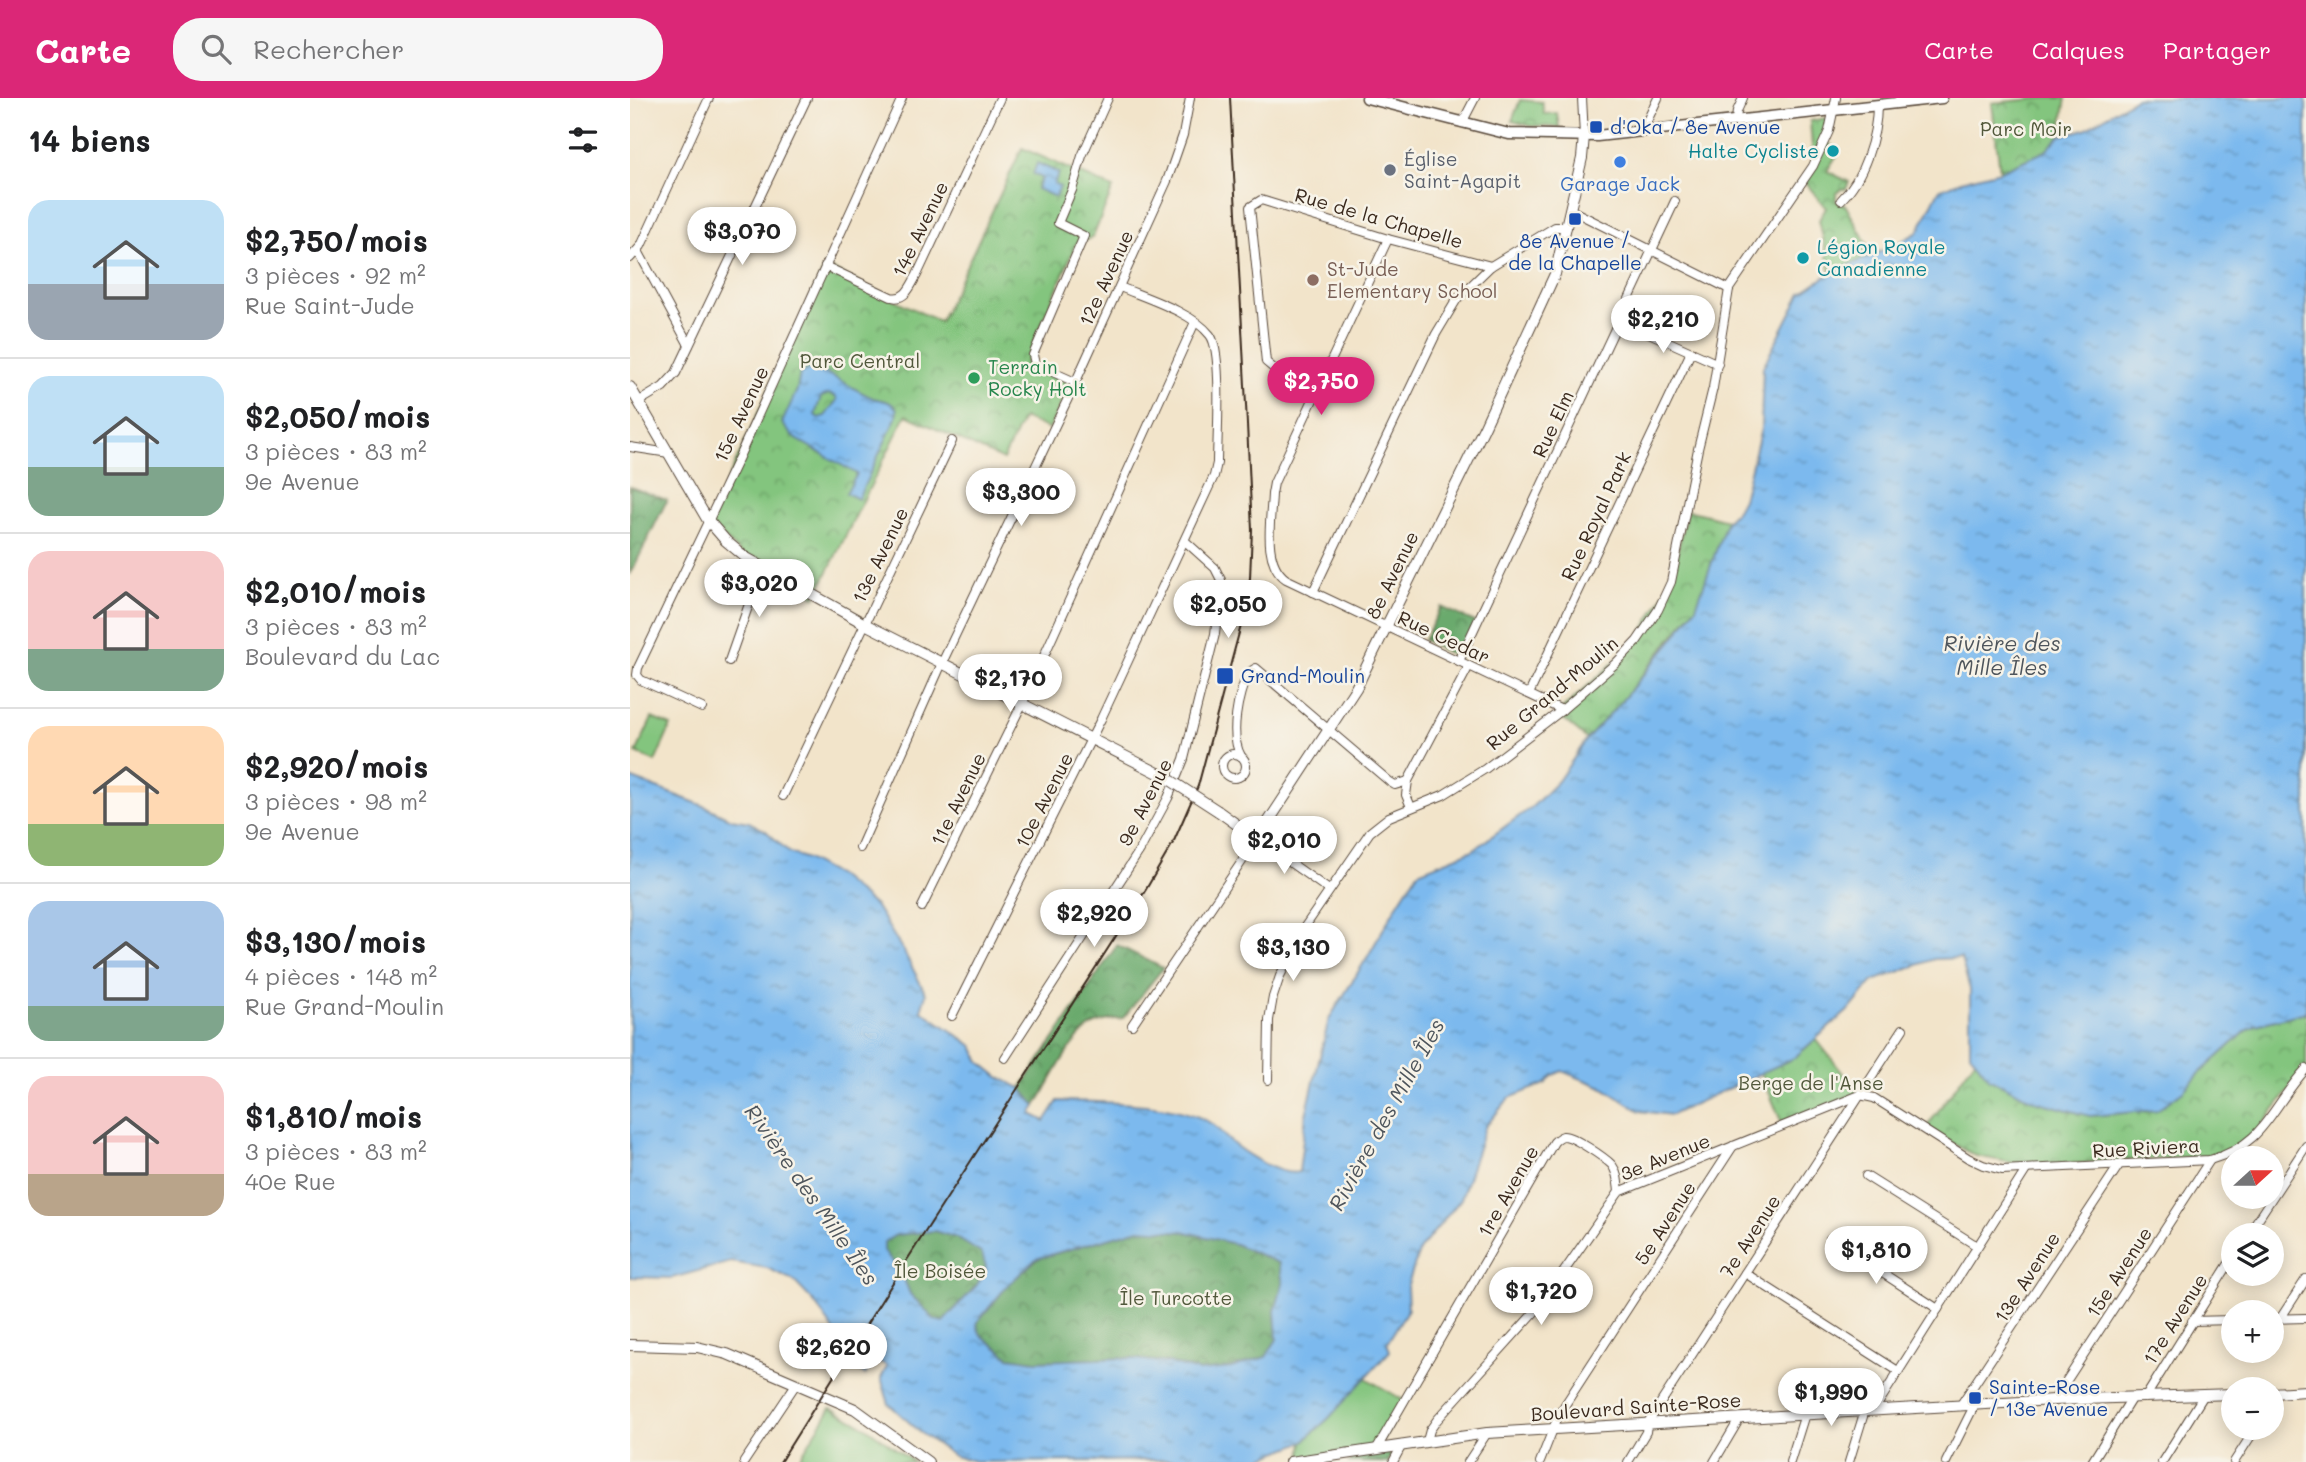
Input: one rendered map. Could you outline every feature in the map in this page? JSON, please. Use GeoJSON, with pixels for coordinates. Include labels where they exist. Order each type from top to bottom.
{"type":"FeatureCollection","features":[{"type":"Feature","properties":{"kind":"main road"},"geometry":{"type":"LineString","coordinates":[[1367,98],[1509,134],[1584,136],[1736,120],[1835,104],[1877,105],[1942,98]]}},
{"type":"Feature","properties":{"kind":"street"},"geometry":{"type":"LineString","coordinates":[[630,258],[638,251],[709,98]]}},
{"type":"Feature","properties":{"kind":"street"},"geometry":{"type":"LineString","coordinates":[[638,401],[671,380],[807,98]]}},
{"type":"Feature","properties":{"kind":"street","name":"15e Avenue"},"geometry":{"type":"LineString","coordinates":[[702,708],[640,680],[637,675],[638,668],[709,520],[902,98]]}},
{"type":"Feature","properties":{"kind":"street","name":"14e Avenue"},"geometry":{"type":"LineString","coordinates":[[825,266],[891,297],[903,296],[917,275],[1000,98]]}},
{"type":"Feature","properties":{"kind":"street"},"geometry":{"type":"LineString","coordinates":[[1075,382],[1037,365],[1033,355],[1084,236],[1058,223],[1082,156],[1108,98]]}},
{"type":"Feature","properties":{"kind":"street","name":"12e Avenue"},"geometry":{"type":"LineString","coordinates":[[860,848],[942,663],[1120,287],[1167,181],[1183,135],[1190,98]]}},
{"type":"Feature","properties":{"kind":"street"},"geometry":{"type":"LineString","coordinates":[[1462,123],[1475,98]]}},
{"type":"Feature","properties":{"kind":"street","name":"8e Avenue"},"geometry":{"type":"LineString","coordinates":[[1132,1025],[1356,688],[1480,436],[1555,274],[1583,153],[1582,98]]}},
{"type":"Feature","properties":{"kind":"street"},"geometry":{"type":"LineString","coordinates":[[1647,131],[1647,121],[1658,98]]}},
{"type":"Feature","properties":{"kind":"street"},"geometry":{"type":"LineString","coordinates":[[1736,120],[1743,98]]}},
{"type":"Feature","properties":{"kind":"street","name":"Rue Grand-Moulin"},"geometry":{"type":"LineString","coordinates":[[1268,1080],[1268,1030],[1273,997],[1300,936],[1370,832],[1390,817],[1462,785],[1562,710],[1616,663],[1637,641],[1658,610],[1671,582],[1718,364],[1729,289],[1808,174],[1829,131],[1835,104]]}},
{"type":"Feature","properties":{"kind":"street"},"geometry":{"type":"LineString","coordinates":[[1841,200],[1852,187],[1864,164],[1877,105]]}},
{"type":"Feature","properties":{"kind":"street","name":"Rue de la Chapelle"},"geometry":{"type":"LineString","coordinates":[[1318,390],[1278,372],[1266,362],[1250,207],[1255,202],[1261,200],[1388,239],[1491,266]]}},
{"type":"Feature","properties":{"kind":"street","name":"Rue Elm"},"geometry":{"type":"LineString","coordinates":[[1459,661],[1675,201]]}},
{"type":"Feature","properties":{"kind":"street"},"geometry":{"type":"LineString","coordinates":[[1571,210],[1729,289]]}},
{"type":"Feature","properties":{"kind":"street"},"geometry":{"type":"LineString","coordinates":[[1313,592],[1436,334],[1457,299],[1491,266],[1555,227],[1567,227]]}},
{"type":"Feature","properties":{"kind":"street","name":"Rue Cedar"},"geometry":{"type":"LineString","coordinates":[[1388,239],[1275,483],[1272,494],[1272,563],[1277,573],[1286,579],[1562,710]]}},
{"type":"Feature","properties":{"kind":"street"},"geometry":{"type":"LineString","coordinates":[[638,251],[689,345]]}},
{"type":"Feature","properties":{"kind":"street","name":"10e Avenue"},"geometry":{"type":"LineString","coordinates":[[953,1016],[1092,739],[1185,541],[1214,476],[1217,463],[1217,359],[1210,335],[1181,313],[1120,287]]}},
{"type":"Feature","properties":{"kind":"street"},"geometry":{"type":"LineString","coordinates":[[1620,320],[1718,364]]}},
{"type":"Feature","properties":{"kind":"street","name":"11e Avenue"},"geometry":{"type":"LineString","coordinates":[[922,907],[1023,703],[1195,322]]}},
{"type":"Feature","properties":{"kind":"street","name":"Rue Royal Park"},"geometry":{"type":"LineString","coordinates":[[1529,694],[1691,352]]}},
{"type":"Feature","properties":{"kind":"street"},"geometry":{"type":"LineString","coordinates":[[630,387],[709,520],[726,541],[762,567],[864,624],[1164,776],[1219,811],[1329,890]]}},
{"type":"Feature","properties":{"kind":"street","name":"13e Avenue"},"geometry":{"type":"LineString","coordinates":[[783,796],[952,441]]}},
{"type":"Feature","properties":{"kind":"street"},"geometry":{"type":"LineString","coordinates":[[630,447],[669,453]]}},
{"type":"Feature","properties":{"kind":"street","name":"9e Avenue"},"geometry":{"type":"LineString","coordinates":[[1005,1058],[1140,850],[1184,760],[1215,634],[1221,580],[1215,568],[1185,541]]}},
{"type":"Feature","properties":{"kind":"street"},"geometry":{"type":"LineString","coordinates":[[729,661],[762,567]]}},
{"type":"Feature","properties":{"kind":"street"},"geometry":{"type":"LineString","coordinates":[[1411,807],[1406,795],[1408,781],[1469,666]]}},
{"type":"Feature","properties":{"kind":"street"},"geometry":{"type":"LineString","coordinates":[[1235,735],[1237,750],[1246,766],[1243,773],[1237,777],[1229,776],[1224,771],[1224,760],[1235,735],[1245,680],[1251,670],[1261,670],[1390,782],[1395,785],[1408,781]]}},
{"type":"Feature","properties":{"kind":"street"},"geometry":{"type":"LineString","coordinates":[[1224,760],[1234,754],[1241,756]]}},
{"type":"Feature","properties":{"kind":"street","name":"7e Avenue"},"geometry":{"type":"LineString","coordinates":[[1628,1462],[1642,1441],[1647,1424],[1903,1029]]}},
{"type":"Feature","properties":{"kind":"street","name":"Rue Riviera"},"geometry":{"type":"LineString","coordinates":[[1860,1095],[1874,1098],[1983,1165],[2002,1170],[2119,1166],[2210,1160],[2238,1150],[2255,1137],[2306,1069]]}},
{"type":"Feature","properties":{"kind":"street","name":"3e Avenue"},"geometry":{"type":"LineString","coordinates":[[1427,1441],[1437,1420],[1540,1306],[1619,1192],[1860,1095]]}},
{"type":"Feature","properties":{"kind":"street","name":"1re Avenue"},"geometry":{"type":"LineString","coordinates":[[1377,1448],[1553,1142],[1559,1137],[1574,1138],[1611,1164],[1617,1175],[1619,1192]]}},
{"type":"Feature","properties":{"kind":"street","name":"5e Avenue"},"geometry":{"type":"LineString","coordinates":[[1540,1462],[1559,1414],[1733,1146]]}},
{"type":"Feature","properties":{"kind":"street"},"geometry":{"type":"LineString","coordinates":[[2256,1223],[2306,1146]]}},
{"type":"Feature","properties":{"kind":"street","name":"15e Avenue"},"geometry":{"type":"LineString","coordinates":[[2054,1400],[2210,1160]]}},
{"type":"Feature","properties":{"kind":"street","name":"13e Avenue"},"geometry":{"type":"LineString","coordinates":[[1960,1406],[2119,1166]]}},
{"type":"Feature","properties":{"kind":"street"},"geometry":{"type":"LineString","coordinates":[[1849,1462],[1870,1410],[1898,1371],[2026,1170]]}},
{"type":"Feature","properties":{"kind":"street"},"geometry":{"type":"LineString","coordinates":[[1866,1176],[1978,1247]]}},
{"type":"Feature","properties":{"kind":"street"},"geometry":{"type":"LineString","coordinates":[[1830,1239],[1938,1309]]}},
{"type":"Feature","properties":{"kind":"street"},"geometry":{"type":"LineString","coordinates":[[1745,1273],[1898,1371]]}},
{"type":"Feature","properties":{"kind":"street","name":"17e Avenue"},"geometry":{"type":"LineString","coordinates":[[2145,1398],[2221,1276]]}},
{"type":"Feature","properties":{"kind":"street"},"geometry":{"type":"LineString","coordinates":[[2284,1308],[2306,1279]]}},
{"type":"Feature","properties":{"kind":"street"},"geometry":{"type":"LineString","coordinates":[[2284,1319],[2306,1318]]}},
{"type":"Feature","properties":{"kind":"street"},"geometry":{"type":"LineString","coordinates":[[2192,1321],[2221,1320]]}},
{"type":"Feature","properties":{"kind":"street"},"geometry":{"type":"LineString","coordinates":[[630,1345],[711,1349],[855,1409],[928,1462]]}},
{"type":"Feature","properties":{"kind":"street"},"geometry":{"type":"LineString","coordinates":[[744,1462],[796,1384]]}},
{"type":"Feature","properties":{"kind":"street"},"geometry":{"type":"LineString","coordinates":[[2284,1392],[2306,1391]]}},
{"type":"Feature","properties":{"kind":"street","name":"Boulevard Sainte-Rose"},"geometry":{"type":"LineString","coordinates":[[1290,1462],[1337,1458],[1377,1448],[1488,1433],[2054,1400],[2221,1394]]}},
{"type":"Feature","properties":{"kind":"street"},"geometry":{"type":"LineString","coordinates":[[2162,1462],[2204,1395]]}},
{"type":"Feature","properties":{"kind":"street"},"geometry":{"type":"LineString","coordinates":[[2092,1462],[2132,1399]]}},
{"type":"Feature","properties":{"kind":"street"},"geometry":{"type":"LineString","coordinates":[[1946,1462],[1974,1406]]}},
{"type":"Feature","properties":{"kind":"street"},"geometry":{"type":"LineString","coordinates":[[1790,1462],[1805,1414]]}},
{"type":"Feature","properties":{"kind":"street"},"geometry":{"type":"LineString","coordinates":[[1714,1462],[1740,1418]]}},
{"type":"Feature","properties":{"kind":"street"},"geometry":{"type":"LineString","coordinates":[[1468,1462],[1488,1433]]}},
{"type":"Feature","properties":{"kind":"street"},"geometry":{"type":"LineString","coordinates":[[2234,1462],[2248,1440]]}},
{"type":"Feature","properties":{"kind":"street"},"geometry":{"type":"LineString","coordinates":[[1393,1462],[1402,1445]]}},
{"type":"Feature","properties":{"kind":"green space","name":"Parc Moir"},"geometry":{"type":"Polygon","coordinates":[[[2066,98],[2060,136],[2046,151],[2000,171],[1992,103],[2066,98]]]}},
{"type":"Feature","properties":{"kind":"green space"},"geometry":{"type":"Polygon","coordinates":[[[1520,100],[1542,102],[1544,114],[1557,113],[1559,127],[1531,126],[1512,121],[1520,100]]]}},
{"type":"Feature","properties":{"kind":"green space"},"geometry":{"type":"Polygon","coordinates":[[[1826,118],[1830,123],[1813,159],[1810,121],[1826,118]]]}},
{"type":"Feature","properties":{"kind":"green space"},"geometry":{"type":"Polygon","coordinates":[[[1826,142],[1840,150],[1827,171],[1849,182],[1846,189],[1841,189],[1836,194],[1836,201],[1846,206],[1873,255],[1831,273],[1819,220],[1826,208],[1805,182],[1826,142]]]}},
{"type":"Feature","properties":{"kind":"green space","name":"Parc Central"},"geometry":{"type":"Polygon","coordinates":[[[1022,148],[1113,188],[1093,237],[1076,244],[1025,363],[1070,384],[1049,429],[1023,418],[1003,460],[906,415],[815,597],[745,557],[708,523],[825,266],[940,322],[1022,148]]]}},
{"type":"Feature","properties":{"kind":"green space"},"geometry":{"type":"Polygon","coordinates":[[[630,487],[667,500],[630,575],[630,487]]]}},
{"type":"Feature","properties":{"kind":"green space"},"geometry":{"type":"Polygon","coordinates":[[[1687,510],[1727,520],[1696,607],[1620,703],[1587,739],[1557,714],[1637,641],[1671,582],[1687,510]]]}},
{"type":"Feature","properties":{"kind":"green space"},"geometry":{"type":"Polygon","coordinates":[[[1441,607],[1475,622],[1458,658],[1424,640],[1441,607]]]}},
{"type":"Feature","properties":{"kind":"green space"},"geometry":{"type":"Polygon","coordinates":[[[652,718],[671,726],[655,762],[636,753],[652,718]]]}},
{"type":"Feature","properties":{"kind":"green space"},"geometry":{"type":"Polygon","coordinates":[[[1117,945],[1163,968],[1123,1018],[1098,1023],[1074,1042],[1036,1106],[1021,1088],[1117,945]]]}},
{"type":"Feature","properties":{"kind":"green space"},"geometry":{"type":"Polygon","coordinates":[[[2306,1012],[2306,1069],[2258,1130],[2237,1146],[2221,1146],[2221,1153],[2029,1166],[1976,1156],[1926,1128],[1975,1060],[1990,1079],[2035,1101],[2091,1116],[2157,1110],[2183,1091],[2245,1032],[2256,1025],[2306,1012]]]}},
{"type":"Feature","properties":{"kind":"green space","name":"Berge de l'Anse"},"geometry":{"type":"Polygon","coordinates":[[[1816,1039],[1860,1095],[1783,1126],[1761,1073],[1794,1058],[1816,1039]]]}},
{"type":"Feature","properties":{"kind":"green space","name":"Île Turcotte"},"geometry":{"type":"Polygon","coordinates":[[[1139,1229],[1186,1232],[1235,1244],[1279,1263],[1283,1283],[1275,1311],[1277,1339],[1266,1357],[1231,1368],[1199,1371],[1169,1363],[1129,1358],[1035,1361],[1009,1357],[981,1335],[978,1321],[1007,1286],[1037,1259],[1139,1229]]]}},
{"type":"Feature","properties":{"kind":"green space","name":"Île Boisée"},"geometry":{"type":"Polygon","coordinates":[[[934,1231],[957,1238],[983,1254],[986,1267],[977,1285],[943,1322],[935,1320],[910,1294],[901,1272],[884,1251],[884,1242],[896,1235],[934,1231]]]}},
{"type":"Feature","properties":{"kind":"green space"},"geometry":{"type":"Polygon","coordinates":[[[1364,1377],[1405,1401],[1377,1448],[1301,1458],[1303,1442],[1329,1418],[1364,1377]]]}},
{"type":"Feature","properties":{"kind":"green space"},"geometry":{"type":"Polygon","coordinates":[[[831,1408],[866,1427],[914,1462],[797,1462],[831,1408]]]}},
{"type":"Feature","properties":{"kind":"green space"},"geometry":{"type":"Polygon","coordinates":[[[1388,1451],[1391,1456],[1388,1462],[1349,1462],[1353,1457],[1388,1451]]]}},
{"type":"Feature","properties":{"kind":"water","name":"Rivière des Mille Îles"},"geometry":{"type":"Polygon","coordinates":[[[2136,98],[2306,98],[2306,1012],[2256,1025],[2245,1032],[2183,1091],[2157,1110],[2090,1116],[2035,1101],[1990,1079],[1970,1053],[1970,989],[1961,958],[1934,959],[1873,981],[1851,1008],[1794,1058],[1671,1115],[1640,1111],[1602,1087],[1562,1071],[1553,1075],[1545,1084],[1509,1098],[1485,1127],[1461,1199],[1420,1249],[1407,1287],[1408,1309],[1387,1343],[1390,1351],[1329,1418],[1303,1442],[1259,1459],[979,1462],[954,1456],[922,1434],[889,1404],[881,1378],[887,1366],[875,1359],[865,1375],[836,1356],[834,1331],[814,1302],[793,1280],[767,1268],[731,1262],[672,1278],[630,1277],[630,778],[731,819],[749,822],[766,831],[790,853],[841,878],[876,907],[926,994],[921,1010],[973,1046],[980,1062],[1000,1078],[1021,1088],[1036,1106],[1031,1114],[1045,1121],[1058,1101],[1137,1104],[1179,1111],[1212,1124],[1233,1144],[1266,1165],[1292,1173],[1299,1172],[1306,1115],[1329,1019],[1418,872],[1473,850],[1533,806],[1558,781],[1587,739],[1674,638],[1696,607],[1727,520],[1743,499],[1761,429],[1763,367],[1801,293],[1831,273],[1918,232],[1939,190],[2000,171],[2046,151],[2060,136],[2085,129],[2136,98]],[[1139,1229],[1036,1259],[1007,1286],[978,1321],[981,1335],[1009,1357],[1035,1361],[1129,1358],[1169,1363],[1199,1371],[1231,1368],[1266,1357],[1277,1339],[1275,1311],[1283,1283],[1279,1263],[1235,1244],[1186,1232],[1139,1229]],[[934,1231],[896,1235],[884,1242],[884,1251],[901,1272],[910,1294],[935,1320],[943,1322],[977,1285],[986,1267],[982,1254],[957,1238],[934,1231]]]}},
{"type":"Feature","properties":{"kind":"water"},"geometry":{"type":"Polygon","coordinates":[[[1037,163],[1059,173],[1054,184],[1060,187],[1055,197],[1037,189],[1042,178],[1033,174],[1037,163]]]}},
{"type":"Feature","properties":{"kind":"water"},"geometry":{"type":"Polygon","coordinates":[[[812,368],[873,398],[889,402],[897,409],[896,418],[858,499],[846,493],[857,474],[793,437],[782,423],[797,390],[800,373],[812,368]],[[829,394],[821,397],[815,415],[818,418],[825,416],[837,400],[829,394]]]}},
{"type":"Feature","properties":{"kind":"tram line"},"geometry":{"type":"LineString","coordinates":[[780,1462],[1145,891],[1173,843],[1198,786],[1243,618],[1250,578],[1252,530],[1230,98]]}},
{"type":"Feature","properties":{"kind":"place","name":"d'Oka / 8e Avenue"},"geometry":{"type":"Point","coordinates":[1596,127]}},
{"type":"Feature","properties":{"kind":"place","name":"Halte Cycliste"},"geometry":{"type":"Point","coordinates":[1833,151]}},
{"type":"Feature","properties":{"kind":"place","name":"Garage Jack"},"geometry":{"type":"Point","coordinates":[1620,162]}},
{"type":"Feature","properties":{"kind":"place","name":"Église Saint-Agapit"},"geometry":{"type":"Point","coordinates":[1390,170]}},
{"type":"Feature","properties":{"kind":"place","name":"8e Avenue / de la Chapelle"},"geometry":{"type":"Point","coordinates":[1575,219]}},
{"type":"Feature","properties":{"kind":"place","name":"Légion Royale Canadienne"},"geometry":{"type":"Point","coordinates":[1803,258]}},
{"type":"Feature","properties":{"kind":"place","name":"St-Jude Elementary School"},"geometry":{"type":"Point","coordinates":[1313,280]}},
{"type":"Feature","properties":{"kind":"place","name":"Terrain Rocky Holt"},"geometry":{"type":"Point","coordinates":[974,378]}},
{"type":"Feature","properties":{"kind":"place","name":"Grand-Moulin"},"geometry":{"type":"Point","coordinates":[1225,676]}},
{"type":"Feature","properties":{"kind":"place","name":"Sainte-Rose / 13e Avenue"},"geometry":{"type":"Point","coordinates":[1975,1398]}}]}
